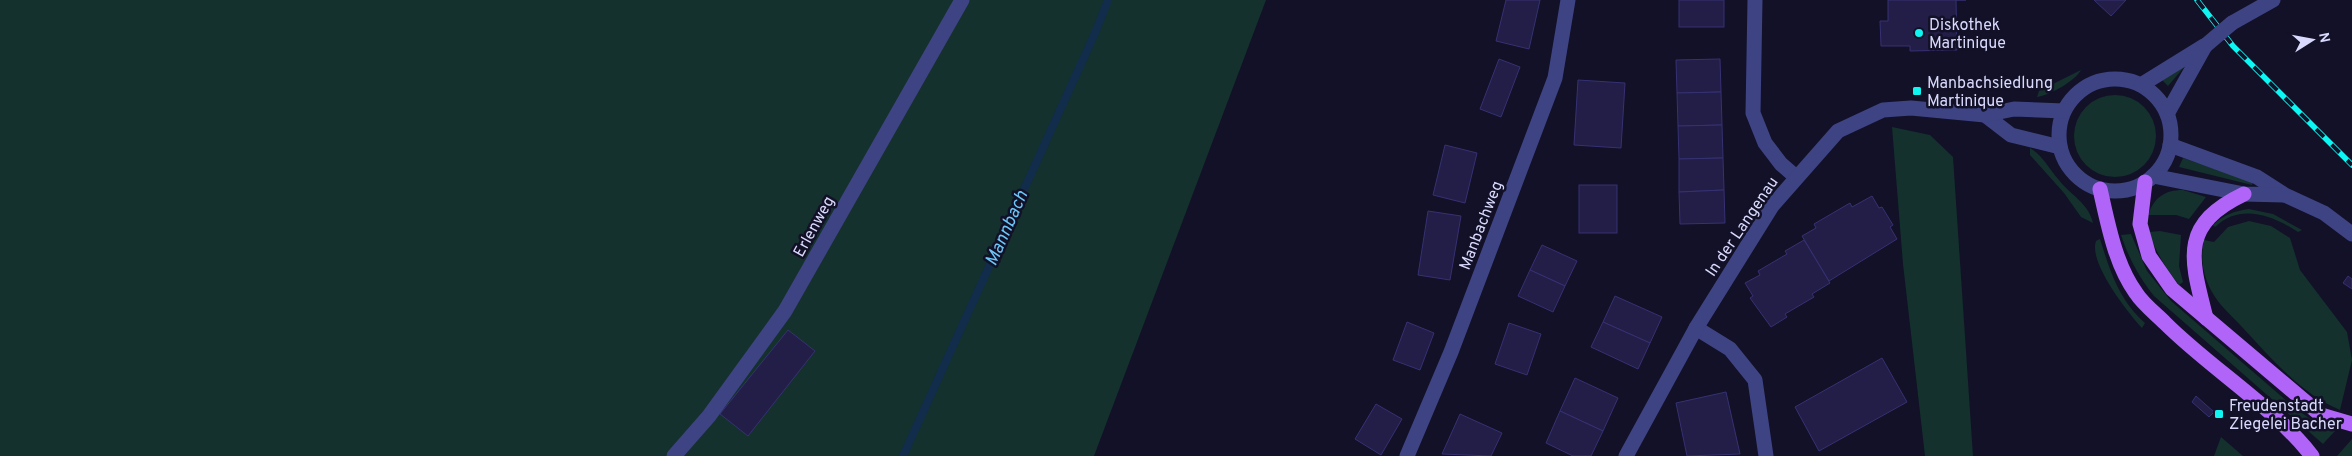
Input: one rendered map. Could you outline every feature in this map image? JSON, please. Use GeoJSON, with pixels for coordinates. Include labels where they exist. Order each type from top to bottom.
{"type":"FeatureCollection","features":[{"type":"Feature","properties":{"kind":"main road"},"geometry":{"type":"LineString","coordinates":[[2149,179],[2140,224],[2149,256],[2172,288],[2321,415],[2352,424]]}},
{"type":"Feature","properties":{"kind":"main road"},"geometry":{"type":"LineString","coordinates":[[2100,189],[2122,268],[2136,294],[2178,336],[2279,422],[2312,456]]}},
{"type":"Feature","properties":{"kind":"main road"},"geometry":{"type":"LineString","coordinates":[[2206,318],[2192,266],[2197,232],[2220,205],[2244,194]]}},
{"type":"Feature","properties":{"kind":"street","name":"Erlenweg"},"geometry":{"type":"LineString","coordinates":[[674,456],[709,416],[785,311],[962,0]]}},
{"type":"Feature","properties":{"kind":"street","name":"Manbachweg"},"geometry":{"type":"LineString","coordinates":[[1406,456],[1450,352],[1555,78],[1568,0]]}},
{"type":"Feature","properties":{"kind":"street"},"geometry":{"type":"LineString","coordinates":[[1755,0],[1753,113],[1765,143],[1780,164],[1796,177]]}},
{"type":"Feature","properties":{"kind":"street"},"geometry":{"type":"LineString","coordinates":[[2141,85],[2205,46],[2232,23],[2252,0]]}},
{"type":"Feature","properties":{"kind":"street"},"geometry":{"type":"LineString","coordinates":[[2232,23],[2272,0]]}},
{"type":"Feature","properties":{"kind":"street"},"geometry":{"type":"LineString","coordinates":[[2167,114],[2205,46]]}},
{"type":"Feature","properties":{"kind":"street"},"geometry":{"type":"LineString","coordinates":[[2116,79],[2141,85],[2156,97],[2167,114],[2171,135],[2170,145],[2161,167],[2149,179],[2131,189],[2116,191],[2100,189],[2086,183],[2075,174],[2066,162],[2060,148],[2060,129],[2064,112],[2080,91],[2097,82],[2116,79]]}},
{"type":"Feature","properties":{"kind":"street","name":"In der Langenau"},"geometry":{"type":"LineString","coordinates":[[1626,456],[1696,328],[1772,206],[1838,131],[1882,110],[1911,108],[1985,115],[2014,109],[2064,112]]}},
{"type":"Feature","properties":{"kind":"street"},"geometry":{"type":"LineString","coordinates":[[1985,115],[2011,135],[2060,148]]}},
{"type":"Feature","properties":{"kind":"street"},"geometry":{"type":"LineString","coordinates":[[2170,145],[2257,177],[2285,194],[2324,213],[2352,234]]}},
{"type":"Feature","properties":{"kind":"street"},"geometry":{"type":"LineString","coordinates":[[2149,179],[2244,194],[2285,194]]}},
{"type":"Feature","properties":{"kind":"street"},"geometry":{"type":"LineString","coordinates":[[1696,328],[1730,349],[1755,380],[1766,456]]}},
{"type":"Feature","properties":{"kind":"green space"},"geometry":{"type":"Polygon","coordinates":[[[0,0],[1266,0],[1094,456],[0,456],[0,0]]]}},
{"type":"Feature","properties":{"kind":"green space"},"geometry":{"type":"Polygon","coordinates":[[[2191,59],[2168,86],[2161,79],[2191,59]]]}},
{"type":"Feature","properties":{"kind":"green space"},"geometry":{"type":"Polygon","coordinates":[[[2081,70],[2062,87],[2037,97],[2039,91],[2081,70]]]}},
{"type":"Feature","properties":{"kind":"green space"},"geometry":{"type":"Polygon","coordinates":[[[2115,95],[2131,98],[2144,107],[2153,120],[2156,136],[2153,152],[2144,165],[2131,174],[2115,177],[2099,174],[2086,165],[2077,152],[2074,136],[2077,120],[2086,107],[2099,98],[2115,95]]]}},
{"type":"Feature","properties":{"kind":"green space"},"geometry":{"type":"Polygon","coordinates":[[[1892,127],[1930,135],[1953,157],[1973,456],[1925,456],[1903,264],[1892,127]]]}},
{"type":"Feature","properties":{"kind":"green space"},"geometry":{"type":"Polygon","coordinates":[[[2030,148],[2039,155],[2064,186],[2083,204],[2093,223],[2081,217],[2064,193],[2030,155],[2030,148]]]}},
{"type":"Feature","properties":{"kind":"green space"},"geometry":{"type":"Polygon","coordinates":[[[2183,158],[2253,182],[2252,185],[2179,167],[2183,158]]]}},
{"type":"Feature","properties":{"kind":"green space"},"geometry":{"type":"Polygon","coordinates":[[[2183,190],[2206,197],[2189,219],[2176,215],[2148,215],[2153,204],[2165,193],[2183,190]]]}},
{"type":"Feature","properties":{"kind":"green space"},"geometry":{"type":"Polygon","coordinates":[[[2249,209],[2273,214],[2302,230],[2298,232],[2278,221],[2256,214],[2235,215],[2215,227],[2213,225],[2230,214],[2249,209]]]}},
{"type":"Feature","properties":{"kind":"green space"},"geometry":{"type":"Polygon","coordinates":[[[2249,221],[2271,226],[2290,238],[2300,270],[2347,332],[2352,360],[2340,410],[2325,403],[2287,374],[2222,306],[2209,286],[2202,260],[2204,240],[2214,242],[2228,227],[2249,221]]]}},
{"type":"Feature","properties":{"kind":"green space"},"geometry":{"type":"Polygon","coordinates":[[[2160,231],[2181,235],[2179,266],[2183,282],[2179,285],[2162,260],[2149,232],[2160,231]]]}},
{"type":"Feature","properties":{"kind":"green space"},"geometry":{"type":"Polygon","coordinates":[[[2131,234],[2147,271],[2171,301],[2295,408],[2320,426],[2335,431],[2323,444],[2154,296],[2135,267],[2121,235],[2131,234]]]}},
{"type":"Feature","properties":{"kind":"green space"},"geometry":{"type":"Polygon","coordinates":[[[2100,239],[2116,284],[2128,305],[2145,323],[2142,328],[2119,299],[2103,274],[2095,250],[2096,241],[2100,239]]]}},
{"type":"Feature","properties":{"kind":"green space"},"geometry":{"type":"Polygon","coordinates":[[[2221,437],[2243,456],[2214,456],[2221,437]]]}},
{"type":"Feature","properties":{"kind":"green space"},"geometry":{"type":"Polygon","coordinates":[[[2352,439],[2352,456],[2337,456],[2352,439]]]}},
{"type":"Feature","properties":{"kind":"building"},"geometry":{"type":"Polygon","coordinates":[[[1506,0],[1540,0],[1529,49],[1496,41],[1506,0]]]}},
{"type":"Feature","properties":{"kind":"building"},"geometry":{"type":"Polygon","coordinates":[[[1679,0],[1724,0],[1724,27],[1679,27],[1679,0]]]}},
{"type":"Feature","properties":{"kind":"building","name":"Diskothek Martinique"},"geometry":{"type":"Polygon","coordinates":[[[1888,0],[1956,0],[1957,50],[1910,51],[1910,46],[1881,46],[1880,21],[1888,21],[1888,0]]]}},
{"type":"Feature","properties":{"kind":"building"},"geometry":{"type":"Polygon","coordinates":[[[2094,0],[2126,0],[2111,16],[2094,0]]]}},
{"type":"Feature","properties":{"kind":"building"},"geometry":{"type":"Polygon","coordinates":[[[1499,59],[1520,67],[1501,117],[1480,109],[1499,59]]]}},
{"type":"Feature","properties":{"kind":"building"},"geometry":{"type":"Polygon","coordinates":[[[1720,59],[1721,92],[1677,93],[1676,60],[1720,59]]]}},
{"type":"Feature","properties":{"kind":"building"},"geometry":{"type":"Polygon","coordinates":[[[1578,80],[1625,83],[1621,148],[1574,145],[1578,80]]]}},
{"type":"Feature","properties":{"kind":"building"},"geometry":{"type":"Polygon","coordinates":[[[1721,92],[1722,125],[1678,126],[1677,93],[1721,92]]]}},
{"type":"Feature","properties":{"kind":"building"},"geometry":{"type":"Polygon","coordinates":[[[1722,125],[1723,158],[1679,159],[1678,126],[1722,125]]]}},
{"type":"Feature","properties":{"kind":"building"},"geometry":{"type":"Polygon","coordinates":[[[1445,145],[1477,153],[1465,203],[1433,195],[1445,145]]]}},
{"type":"Feature","properties":{"kind":"building"},"geometry":{"type":"Polygon","coordinates":[[[1723,158],[1724,190],[1679,192],[1679,159],[1723,158]]]}},
{"type":"Feature","properties":{"kind":"building"},"geometry":{"type":"Polygon","coordinates":[[[1579,185],[1617,185],[1617,233],[1579,233],[1579,185]]]}},
{"type":"Feature","properties":{"kind":"building"},"geometry":{"type":"Polygon","coordinates":[[[1724,190],[1725,223],[1680,224],[1679,192],[1724,190]]]}},
{"type":"Feature","properties":{"kind":"building"},"geometry":{"type":"Polygon","coordinates":[[[1872,196],[1879,208],[1882,207],[1893,225],[1890,227],[1897,239],[1829,281],[1802,236],[1816,228],[1814,224],[1850,203],[1852,207],[1872,196]]]}},
{"type":"Feature","properties":{"kind":"building"},"geometry":{"type":"Polygon","coordinates":[[[1428,211],[1461,216],[1450,280],[1418,275],[1428,211]]]}},
{"type":"Feature","properties":{"kind":"building"},"geometry":{"type":"Polygon","coordinates":[[[1804,240],[1830,283],[1812,294],[1814,297],[1785,314],[1787,317],[1771,327],[1750,298],[1753,296],[1745,283],[1760,275],[1758,271],[1787,254],[1785,251],[1804,240]]]}},
{"type":"Feature","properties":{"kind":"building"},"geometry":{"type":"Polygon","coordinates":[[[1542,245],[1577,261],[1565,286],[1530,270],[1542,245]]]}},
{"type":"Feature","properties":{"kind":"building"},"geometry":{"type":"Polygon","coordinates":[[[1530,270],[1565,286],[1553,312],[1518,296],[1530,270]]]}},
{"type":"Feature","properties":{"kind":"building"},"geometry":{"type":"Polygon","coordinates":[[[2348,276],[2352,279],[2352,289],[2343,283],[2348,276]]]}},
{"type":"Feature","properties":{"kind":"building"},"geometry":{"type":"Polygon","coordinates":[[[1615,296],[1662,317],[1650,343],[1603,322],[1615,296]]]}},
{"type":"Feature","properties":{"kind":"building"},"geometry":{"type":"Polygon","coordinates":[[[1407,322],[1434,333],[1420,370],[1393,360],[1407,322]]]}},
{"type":"Feature","properties":{"kind":"building"},"geometry":{"type":"Polygon","coordinates":[[[1603,322],[1650,343],[1638,369],[1591,347],[1603,322]]]}},
{"type":"Feature","properties":{"kind":"building"},"geometry":{"type":"Polygon","coordinates":[[[1509,323],[1541,334],[1527,375],[1495,364],[1509,323]]]}},
{"type":"Feature","properties":{"kind":"building"},"geometry":{"type":"Polygon","coordinates":[[[788,330],[815,351],[748,436],[720,414],[788,330]]]}},
{"type":"Feature","properties":{"kind":"building"},"geometry":{"type":"Polygon","coordinates":[[[1882,358],[1907,402],[1819,451],[1795,407],[1882,358]]]}},
{"type":"Feature","properties":{"kind":"building"},"geometry":{"type":"Polygon","coordinates":[[[1575,378],[1618,398],[1603,431],[1560,411],[1575,378]]]}},
{"type":"Feature","properties":{"kind":"building"},"geometry":{"type":"Polygon","coordinates":[[[1726,392],[1740,454],[1687,456],[1676,403],[1726,392]]]}},
{"type":"Feature","properties":{"kind":"building"},"geometry":{"type":"Polygon","coordinates":[[[2196,396],[2214,412],[2209,417],[2192,402],[2196,396]]]}},
{"type":"Feature","properties":{"kind":"building"},"geometry":{"type":"Polygon","coordinates":[[[1376,404],[1402,419],[1381,455],[1355,439],[1376,404]]]}},
{"type":"Feature","properties":{"kind":"building"},"geometry":{"type":"Polygon","coordinates":[[[1560,411],[1603,431],[1591,456],[1573,456],[1546,443],[1560,411]]]}},
{"type":"Feature","properties":{"kind":"building"},"geometry":{"type":"Polygon","coordinates":[[[1460,414],[1502,433],[1491,456],[1442,454],[1460,414]]]}},
{"type":"Feature","properties":{"kind":"waterway","name":"Mannbach"},"geometry":{"type":"LineString","coordinates":[[903,456],[1095,33],[1108,0]]}},
{"type":"Feature","properties":{"kind":"railway"},"geometry":{"type":"LineString","coordinates":[[2197,0],[2233,46],[2352,165]]}},
{"type":"Feature","properties":{"kind":"place","name":"Diskothek Martinique"},"geometry":{"type":"Point","coordinates":[1919,33]}},
{"type":"Feature","properties":{"kind":"place","name":"Manbachsiedlung Martinique"},"geometry":{"type":"Point","coordinates":[1917,91]}},
{"type":"Feature","properties":{"kind":"place","name":"Freudenstadt Ziegelei Bacher"},"geometry":{"type":"Point","coordinates":[2219,414]}}]}
